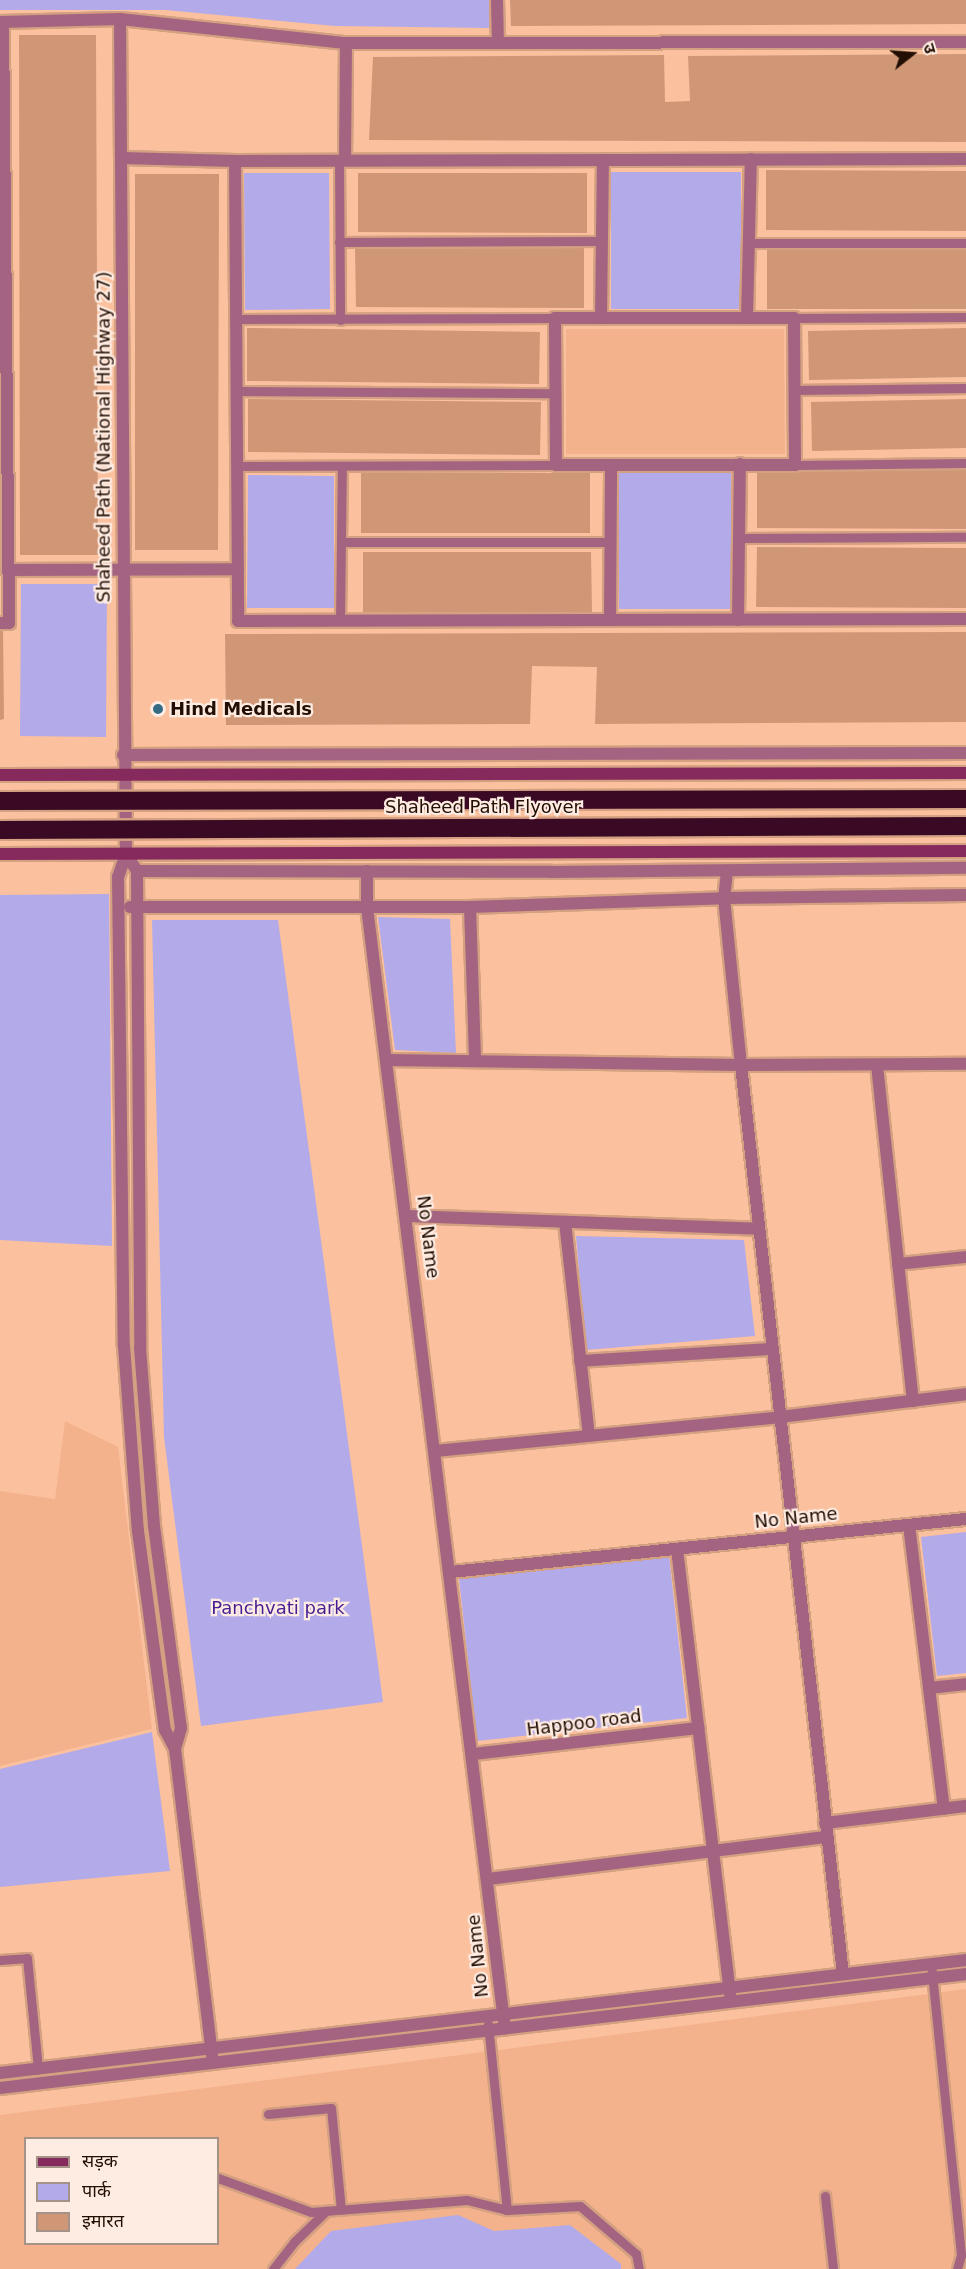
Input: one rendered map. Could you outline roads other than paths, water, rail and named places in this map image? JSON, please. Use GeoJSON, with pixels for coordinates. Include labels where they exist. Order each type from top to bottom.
{"type":"FeatureCollection","features":[{"type":"Feature","properties":{"kind":"highway","name":"Shaheed Path Flyover"},"geometry":{"type":"LineString","coordinates":[[0,801],[966,799]]}},
{"type":"Feature","properties":{"kind":"highway","name":"Shaheed Path Flyover"},"geometry":{"type":"LineString","coordinates":[[0,830],[966,826]]}},
{"type":"Feature","properties":{"kind":"street"},"geometry":{"type":"LineString","coordinates":[[497,0],[498,43]]}},
{"type":"Feature","properties":{"kind":"street"},"geometry":{"type":"LineString","coordinates":[[0,623],[9,623],[3,393],[2,22],[120,19],[346,43],[966,42]]}},
{"type":"Feature","properties":{"kind":"street","name":"Shaheed Path (National Highway 27)"},"geometry":{"type":"LineString","coordinates":[[120,19],[123,775],[126,854]]}},
{"type":"Feature","properties":{"kind":"street"},"geometry":{"type":"LineString","coordinates":[[342,160],[346,43]]}},
{"type":"Feature","properties":{"kind":"street"},"geometry":{"type":"LineString","coordinates":[[121,159],[235,161],[966,159]]}},
{"type":"Feature","properties":{"kind":"street"},"geometry":{"type":"LineString","coordinates":[[747,318],[751,159]]}},
{"type":"Feature","properties":{"kind":"street"},"geometry":{"type":"LineString","coordinates":[[601,318],[603,160]]}},
{"type":"Feature","properties":{"kind":"street"},"geometry":{"type":"LineString","coordinates":[[235,161],[238,621],[966,619]]}},
{"type":"Feature","properties":{"kind":"street"},"geometry":{"type":"LineString","coordinates":[[555,318],[601,318],[794,318],[795,465],[556,465],[555,318]]}},
{"type":"Feature","properties":{"kind":"street"},"geometry":{"type":"LineString","coordinates":[[738,620],[741,538],[740,464]]}},
{"type":"Feature","properties":{"kind":"street"},"geometry":{"type":"LineString","coordinates":[[610,620],[611,465]]}},
{"type":"Feature","properties":{"kind":"street"},"geometry":{"type":"LineString","coordinates":[[8,570],[238,569]]}},
{"type":"Feature","properties":{"kind":"street"},"geometry":{"type":"LineString","coordinates":[[123,755],[966,753]]}},
{"type":"Feature","properties":{"kind":"street"},"geometry":{"type":"LineString","coordinates":[[0,775],[966,773]]}},
{"type":"Feature","properties":{"kind":"street"},"geometry":{"type":"LineString","coordinates":[[0,854],[966,851]]}},
{"type":"Feature","properties":{"kind":"street"},"geometry":{"type":"LineString","coordinates":[[126,854],[137,871],[140,1348],[154,1526],[182,1728],[175,1749]]}},
{"type":"Feature","properties":{"kind":"street"},"geometry":{"type":"LineString","coordinates":[[126,854],[118,877],[124,1346],[130,1446],[138,1531],[165,1730],[175,1749],[213,2063]]}},
{"type":"Feature","properties":{"kind":"street"},"geometry":{"type":"LineString","coordinates":[[137,871],[726,871],[966,868]]}},
{"type":"Feature","properties":{"kind":"street","name":"No Name"},"geometry":{"type":"LineString","coordinates":[[367,871],[367,907],[451,1572],[505,2029]]}},
{"type":"Feature","properties":{"kind":"street"},"geometry":{"type":"LineString","coordinates":[[726,871],[724,898],[741,1065],[843,1974]]}},
{"type":"Feature","properties":{"kind":"street"},"geometry":{"type":"LineString","coordinates":[[119,907],[470,907],[724,898],[966,895]]}},
{"type":"Feature","properties":{"kind":"street"},"geometry":{"type":"LineString","coordinates":[[470,907],[475,1061]]}},
{"type":"Feature","properties":{"kind":"street"},"geometry":{"type":"LineString","coordinates":[[387,1060],[741,1065],[966,1064]]}},
{"type":"Feature","properties":{"kind":"street"},"geometry":{"type":"LineString","coordinates":[[877,1065],[913,1401]]}},
{"type":"Feature","properties":{"kind":"street"},"geometry":{"type":"LineString","coordinates":[[407,1216],[759,1229]]}},
{"type":"Feature","properties":{"kind":"street"},"geometry":{"type":"LineString","coordinates":[[565,1222],[589,1436]]}},
{"type":"Feature","properties":{"kind":"street"},"geometry":{"type":"LineString","coordinates":[[898,1264],[966,1257]]}},
{"type":"Feature","properties":{"kind":"street"},"geometry":{"type":"LineString","coordinates":[[580,1360],[772,1349]]}},
{"type":"Feature","properties":{"kind":"street"},"geometry":{"type":"LineString","coordinates":[[436,1451],[780,1417],[966,1394]]}},
{"type":"Feature","properties":{"kind":"street","name":"No Name"},"geometry":{"type":"LineString","coordinates":[[451,1572],[966,1519]]}},
{"type":"Feature","properties":{"kind":"street"},"geometry":{"type":"LineString","coordinates":[[909,1525],[944,1809]]}},
{"type":"Feature","properties":{"kind":"street"},"geometry":{"type":"LineString","coordinates":[[677,1549],[731,2002]]}},
{"type":"Feature","properties":{"kind":"street"},"geometry":{"type":"LineString","coordinates":[[929,1688],[966,1684]]}},
{"type":"Feature","properties":{"kind":"street","name":"Happoo road"},"geometry":{"type":"LineString","coordinates":[[473,1754],[699,1728]]}},
{"type":"Feature","properties":{"kind":"street"},"geometry":{"type":"LineString","coordinates":[[825,1822],[966,1806]]}},
{"type":"Feature","properties":{"kind":"street"},"geometry":{"type":"LineString","coordinates":[[488,1879],[827,1837]]}},
{"type":"Feature","properties":{"kind":"street"},"geometry":{"type":"LineString","coordinates":[[0,2073],[966,1960]]}},
{"type":"Feature","properties":{"kind":"street"},"geometry":{"type":"LineString","coordinates":[[0,2088],[966,1974]]}},
{"type":"Feature","properties":{"kind":"lane"},"geometry":{"type":"LineString","coordinates":[[340,320],[339,242],[342,160]]}},
{"type":"Feature","properties":{"kind":"lane"},"geometry":{"type":"LineString","coordinates":[[339,242],[602,241]]}},
{"type":"Feature","properties":{"kind":"lane"},"geometry":{"type":"LineString","coordinates":[[749,243],[966,243]]}},
{"type":"Feature","properties":{"kind":"lane"},"geometry":{"type":"LineString","coordinates":[[794,318],[966,317]]}},
{"type":"Feature","properties":{"kind":"lane"},"geometry":{"type":"LineString","coordinates":[[236,319],[555,318]]}},
{"type":"Feature","properties":{"kind":"lane"},"geometry":{"type":"LineString","coordinates":[[795,390],[966,388]]}},
{"type":"Feature","properties":{"kind":"lane"},"geometry":{"type":"LineString","coordinates":[[237,391],[556,393]]}},
{"type":"Feature","properties":{"kind":"lane"},"geometry":{"type":"LineString","coordinates":[[795,465],[966,463]]}},
{"type":"Feature","properties":{"kind":"lane"},"geometry":{"type":"LineString","coordinates":[[237,466],[556,465]]}},
{"type":"Feature","properties":{"kind":"lane"},"geometry":{"type":"LineString","coordinates":[[340,621],[342,466]]}},
{"type":"Feature","properties":{"kind":"lane"},"geometry":{"type":"LineString","coordinates":[[741,538],[966,537]]}},
{"type":"Feature","properties":{"kind":"lane"},"geometry":{"type":"LineString","coordinates":[[342,542],[610,542]]}},
{"type":"Feature","properties":{"kind":"lane"},"geometry":{"type":"LineString","coordinates":[[0,1960],[27,1958],[38,2069]]}},
{"type":"Feature","properties":{"kind":"lane"},"geometry":{"type":"LineString","coordinates":[[931,1964],[962,2254],[957,2269]]}},
{"type":"Feature","properties":{"kind":"lane"},"geometry":{"type":"LineString","coordinates":[[487,2016],[507,2210]]}},
{"type":"Feature","properties":{"kind":"lane"},"geometry":{"type":"LineString","coordinates":[[268,2114],[331,2108],[341,2210]]}},
{"type":"Feature","properties":{"kind":"lane"},"geometry":{"type":"LineString","coordinates":[[219,2178],[311,2212],[467,2200],[507,2210],[580,2206],[636,2254],[639,2269]]}},
{"type":"Feature","properties":{"kind":"lane"},"geometry":{"type":"LineString","coordinates":[[825,2196],[833,2269]]}},
{"type":"Feature","properties":{"kind":"lane"},"geometry":{"type":"LineString","coordinates":[[273,2269],[294,2242],[326,2211]]}},
{"type":"Feature","properties":{"kind":"place","name":"Hind Medicals"},"geometry":{"type":"Point","coordinates":[158,709]}},
{"type":"Feature","properties":{"kind":"park label","name":"Panchvati park"},"geometry":{"type":"Point","coordinates":[278,1608]}}]}
